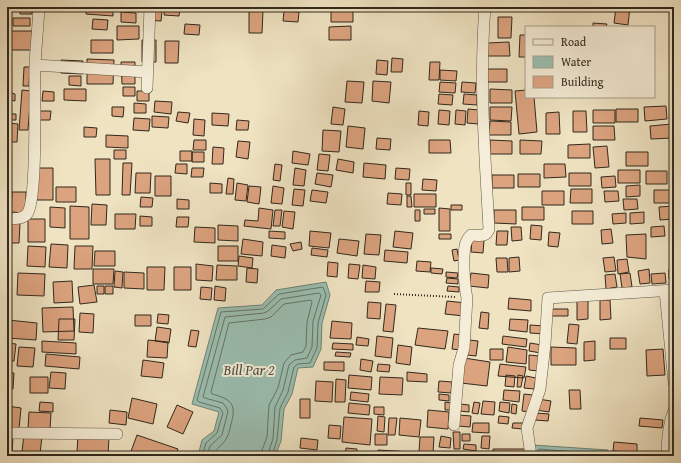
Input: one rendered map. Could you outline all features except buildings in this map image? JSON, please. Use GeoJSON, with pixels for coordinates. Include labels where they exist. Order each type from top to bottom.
{"type":"FeatureCollection","features":[{"type":"Feature","properties":{"kind":"street"},"geometry":{"type":"LineString","coordinates":[[7,219],[22,218],[27,214],[30,205],[34,173],[35,65],[39,7]]}},
{"type":"Feature","properties":{"kind":"street"},"geometry":{"type":"LineString","coordinates":[[147,88],[150,7]]}},
{"type":"Feature","properties":{"kind":"street"},"geometry":{"type":"LineString","coordinates":[[454,424],[459,365],[464,348],[467,298],[465,290],[465,246],[471,235],[484,236],[488,233],[489,229],[482,36],[485,7]]}},
{"type":"Feature","properties":{"kind":"street"},"geometry":{"type":"LineString","coordinates":[[35,65],[147,72]]}},
{"type":"Feature","properties":{"kind":"street"},"geometry":{"type":"LineString","coordinates":[[531,456],[527,428],[540,389],[548,298],[670,291],[674,383]]}},
{"type":"Feature","properties":{"kind":"street"},"geometry":{"type":"LineString","coordinates":[[667,456],[668,433],[670,420],[674,410]]}},
{"type":"Feature","properties":{"kind":"street"},"geometry":{"type":"LineString","coordinates":[[7,433],[117,434]]}},
{"type":"Feature","properties":{"kind":"path"},"geometry":{"type":"LineString","coordinates":[[394,294],[467,298]]}},
{"type":"Feature","properties":{"kind":"water","name":"Bill Par 2"},"geometry":{"type":"Polygon","coordinates":[[[326,282],[330,295],[322,323],[321,349],[313,367],[298,368],[292,394],[284,409],[281,441],[275,456],[198,456],[202,440],[214,431],[219,412],[192,404],[218,308],[262,305],[276,290],[326,282]]]}},
{"type":"Feature","properties":{"kind":"water"},"geometry":{"type":"Polygon","coordinates":[[[532,445],[608,450],[608,456],[534,456],[532,445]]]}}]}
